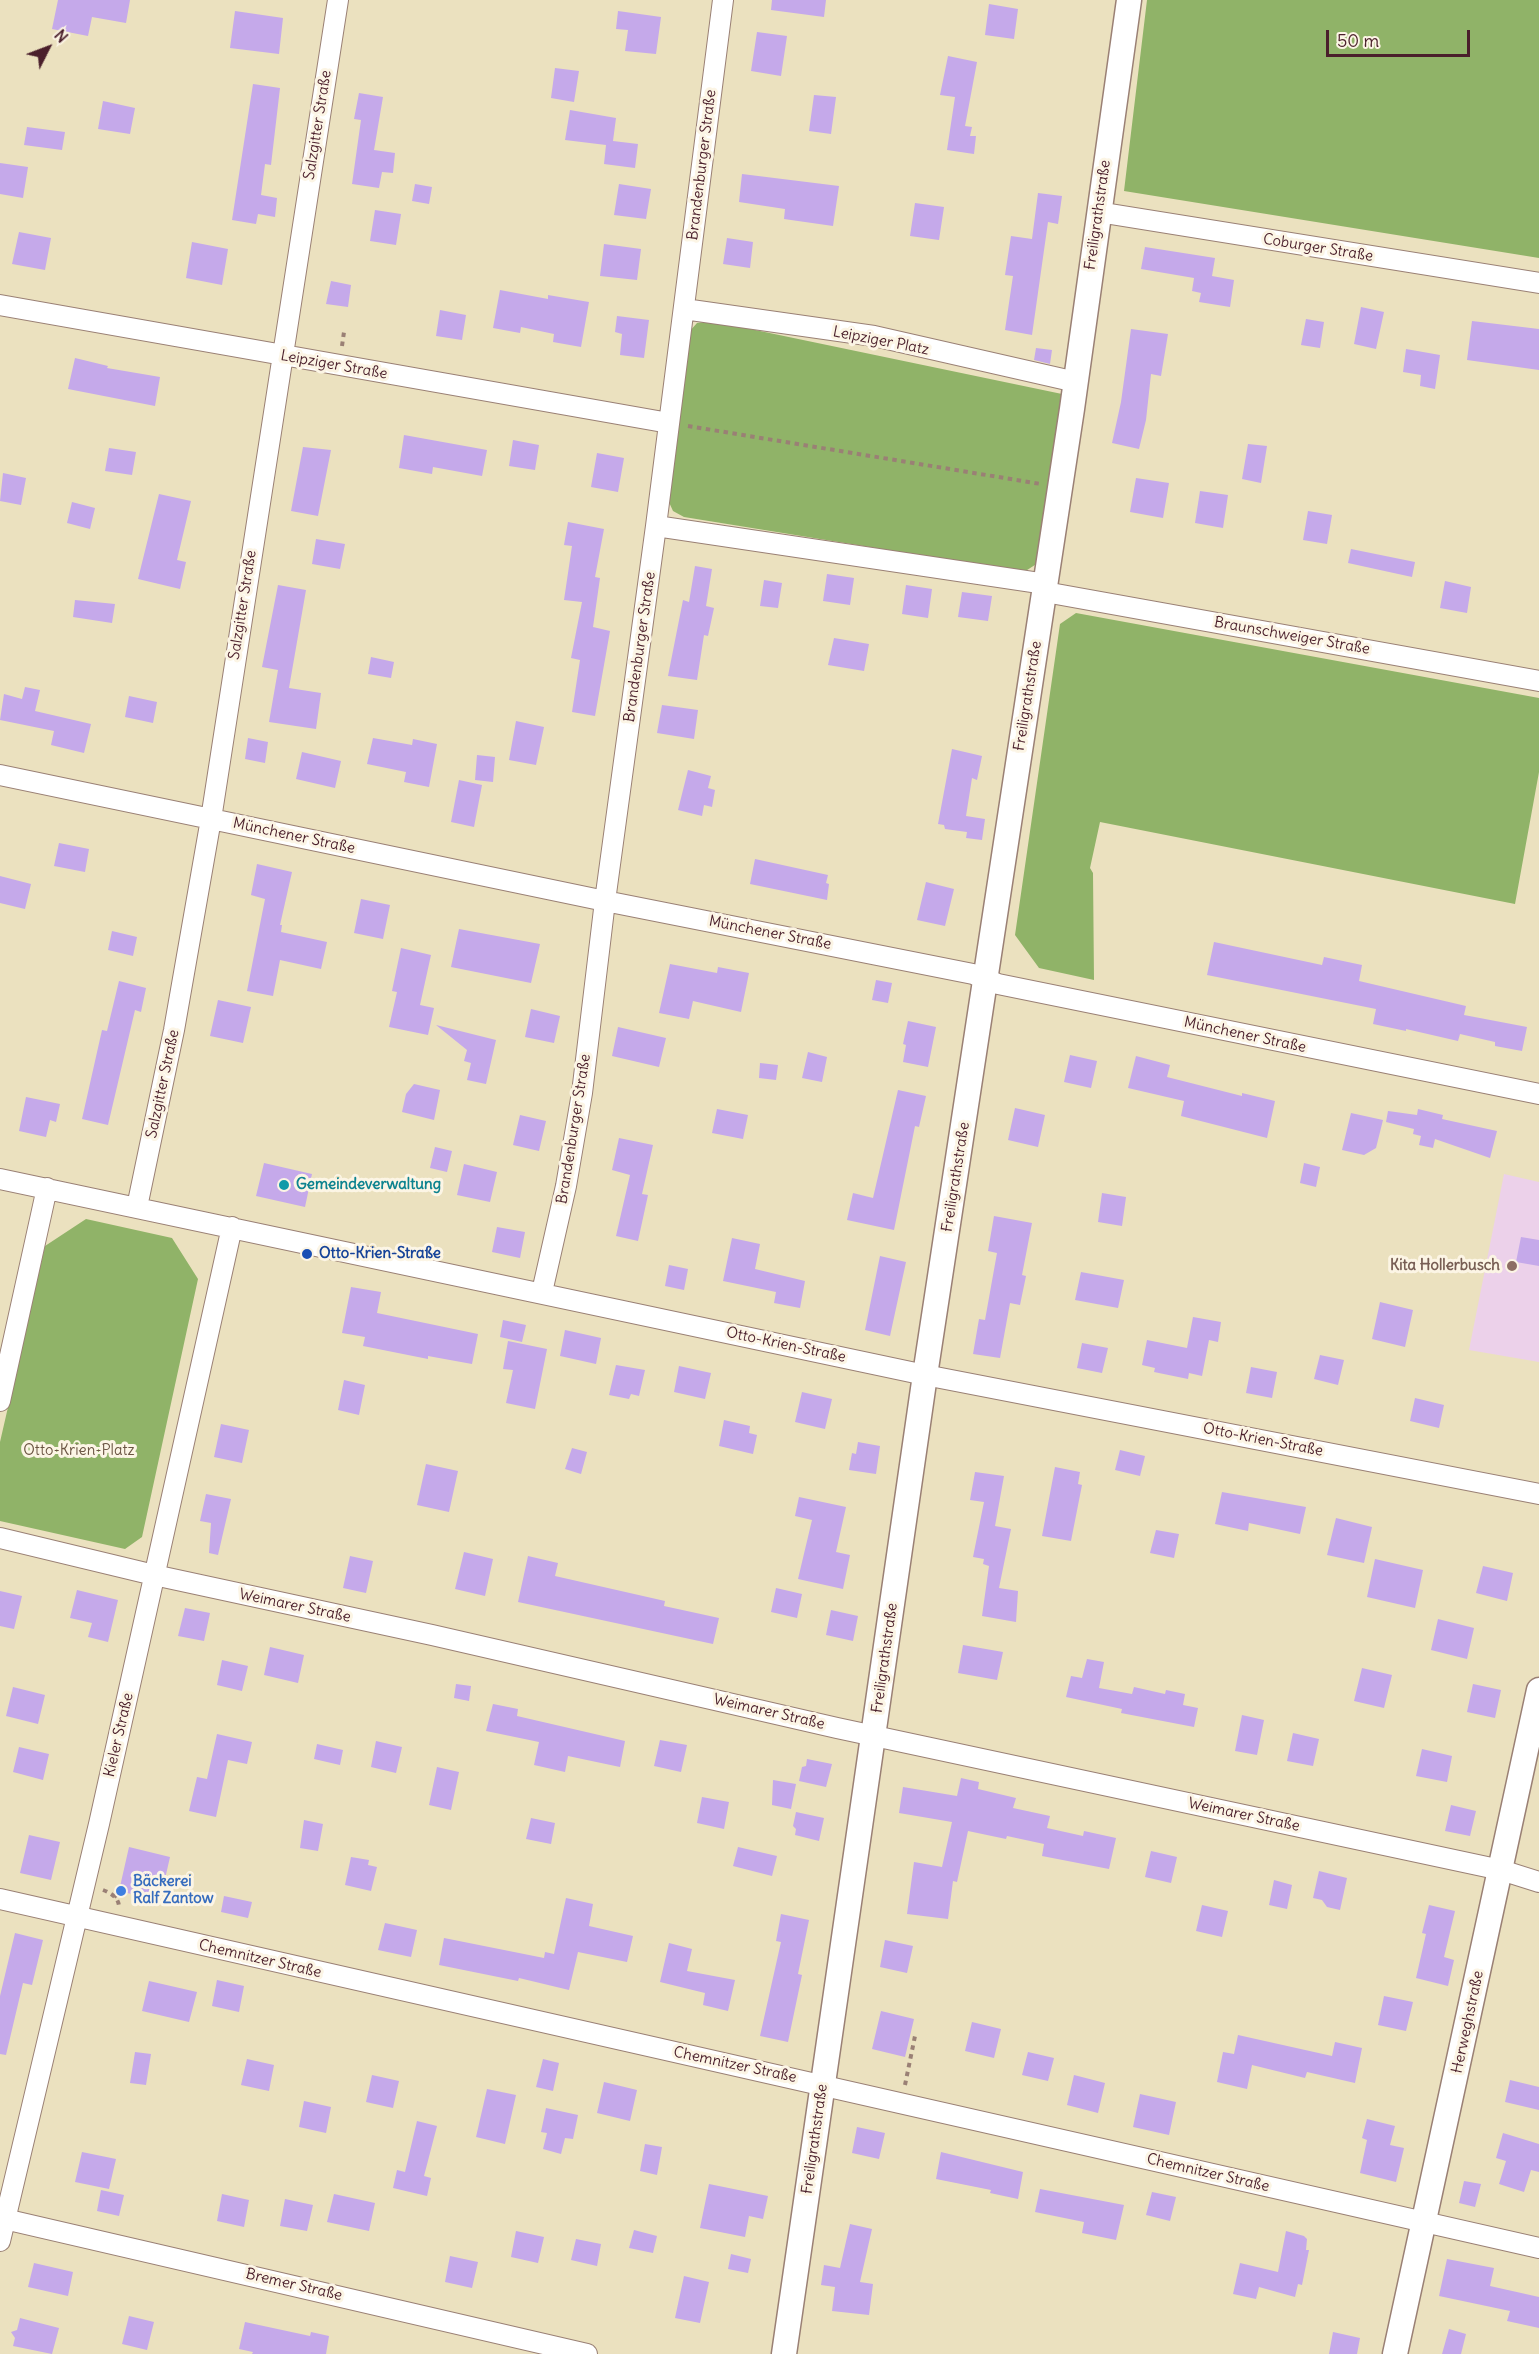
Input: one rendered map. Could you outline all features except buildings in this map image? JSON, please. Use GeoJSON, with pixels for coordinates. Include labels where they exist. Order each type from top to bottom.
{"type":"FeatureCollection","features":[{"type":"Feature","properties":{"kind":"street","name":"Salzgitter Straße"},"geometry":{"type":"LineString","coordinates":[[137,1207],[174,1030],[211,819],[338,0]]}},
{"type":"Feature","properties":{"kind":"street","name":"Brandenburger Straße"},"geometry":{"type":"LineString","coordinates":[[542,1292],[566,1186],[582,1093],[723,0]]}},
{"type":"Feature","properties":{"kind":"street","name":"Freiligrathstraße"},"geometry":{"type":"LineString","coordinates":[[784,2354],[925,1375],[1076,382],[1129,0]]}},
{"type":"Feature","properties":{"kind":"street","name":"Coburger Straße"},"geometry":{"type":"LineString","coordinates":[[1098,212],[1539,283]]}},
{"type":"Feature","properties":{"kind":"street","name":"Leipziger Straße"},"geometry":{"type":"LineString","coordinates":[[0,305],[669,423]]}},
{"type":"Feature","properties":{"kind":"street","name":"Leipziger Platz"},"geometry":{"type":"LineString","coordinates":[[684,309],[874,336],[1076,382]]}},
{"type":"Feature","properties":{"kind":"street"},"geometry":{"type":"LineString","coordinates":[[656,526],[1045,588]]}},
{"type":"Feature","properties":{"kind":"street","name":"Braunschweiger Straße"},"geometry":{"type":"LineString","coordinates":[[1045,588],[1539,681]]}},
{"type":"Feature","properties":{"kind":"street","name":"Münchener Straße"},"geometry":{"type":"LineString","coordinates":[[0,775],[605,901],[973,974],[998,984],[1539,1094]]}},
{"type":"Feature","properties":{"kind":"street","name":"Otto-Krien-Straße"},"geometry":{"type":"LineString","coordinates":[[0,1179],[542,1292],[925,1375],[1539,1494]]}},
{"type":"Feature","properties":{"kind":"street"},"geometry":{"type":"LineString","coordinates":[[0,1401],[47,1188]]}},
{"type":"Feature","properties":{"kind":"street","name":"Kieler Straße"},"geometry":{"type":"LineString","coordinates":[[0,2241],[2,2219],[77,1917],[232,1227]]}},
{"type":"Feature","properties":{"kind":"street","name":"Weimarer Straße"},"geometry":{"type":"LineString","coordinates":[[0,1538],[154,1575],[874,1736],[1501,1870],[1539,1882]]}},
{"type":"Feature","properties":{"kind":"street","name":"Herweghstraße"},"geometry":{"type":"LineString","coordinates":[[1395,2354],[1539,1690]]}},
{"type":"Feature","properties":{"kind":"street","name":"Chemnitzer Straße"},"geometry":{"type":"LineString","coordinates":[[0,1899],[1539,2248]]}},
{"type":"Feature","properties":{"kind":"street","name":"Bremer Straße"},"geometry":{"type":"LineString","coordinates":[[2,2219],[587,2354]]}},
{"type":"Feature","properties":{"kind":"path"},"geometry":{"type":"LineString","coordinates":[[669,423],[1060,487]]}},
{"type":"Feature","properties":{"kind":"path"},"geometry":{"type":"LineString","coordinates":[[114,1897],[120,1892]]}},
{"type":"Feature","properties":{"kind":"path"},"geometry":{"type":"LineString","coordinates":[[901,2102],[915,2036]]}},
{"type":"Feature","properties":{"kind":"shaded area","name":"Kita Hollerbusch"},"geometry":{"type":"Polygon","coordinates":[[[1504,1174],[1539,1182],[1539,1362],[1469,1350],[1504,1174]]]}},
{"type":"Feature","properties":{"kind":"green space"},"geometry":{"type":"Polygon","coordinates":[[[1147,0],[1539,0],[1539,258],[1124,191],[1147,0]]]}},
{"type":"Feature","properties":{"kind":"green space"},"geometry":{"type":"Polygon","coordinates":[[[712,321],[1062,394],[1038,563],[1024,572],[684,517],[673,511],[668,500],[689,332],[697,323],[712,321]]]}},
{"type":"Feature","properties":{"kind":"green space"},"geometry":{"type":"Polygon","coordinates":[[[1076,613],[1539,698],[1539,772],[1515,904],[1100,822],[1090,868],[1093,873],[1094,980],[1039,968],[1015,935],[1060,624],[1076,613]]]}},
{"type":"Feature","properties":{"kind":"green space","name":"Otto-Krien-Platz"},"geometry":{"type":"Polygon","coordinates":[[[86,1219],[172,1238],[198,1279],[142,1537],[125,1549],[0,1521],[0,1442],[45,1246],[86,1219]]]}},
{"type":"Feature","properties":{"kind":"place","name":"Gemeindeverwaltung"},"geometry":{"type":"Point","coordinates":[284,1185]}},
{"type":"Feature","properties":{"kind":"place","name":"Otto-Krien-Straße"},"geometry":{"type":"Point","coordinates":[307,1254]}},
{"type":"Feature","properties":{"kind":"place","name":"Kita Hollerbusch"},"geometry":{"type":"Point","coordinates":[1512,1266]}},
{"type":"Feature","properties":{"kind":"place","name":"Bäckerei Ralf Zantow"},"geometry":{"type":"Point","coordinates":[121,1891]}}]}
